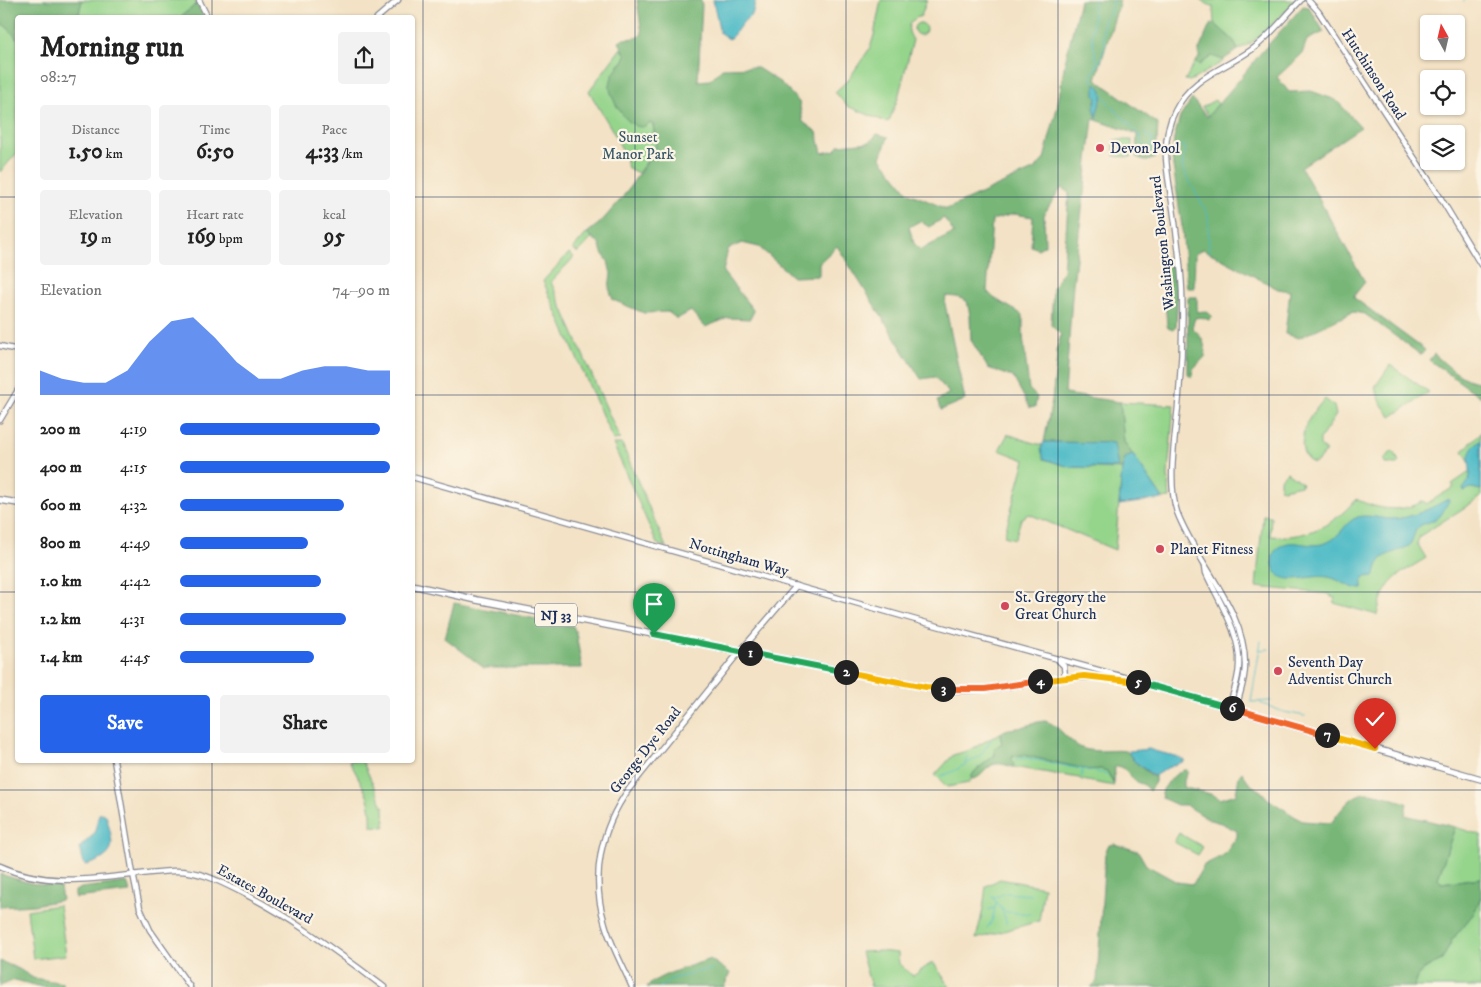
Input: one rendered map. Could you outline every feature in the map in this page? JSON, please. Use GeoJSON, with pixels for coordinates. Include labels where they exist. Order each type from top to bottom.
{"type":"FeatureCollection","features":[{"type":"Feature","properties":{"kind":"main road"},"geometry":{"type":"LineString","coordinates":[[0,500],[15,502]]}},
{"type":"Feature","properties":{"kind":"main road","name":"NJ 33"},"geometry":{"type":"LineString","coordinates":[[415,586],[468,598],[926,687],[970,690],[1001,688],[1065,677],[1096,677],[1136,681],[1481,779]]}},
{"type":"Feature","properties":{"kind":"street"},"geometry":{"type":"LineString","coordinates":[[199,0],[206,15]]}},
{"type":"Feature","properties":{"kind":"street"},"geometry":{"type":"LineString","coordinates":[[380,15],[398,0]]}},
{"type":"Feature","properties":{"kind":"street","name":"Washington Boulevard"},"geometry":{"type":"LineString","coordinates":[[1236,709],[1244,678],[1245,664],[1241,637],[1228,606],[1180,518],[1172,487],[1183,318],[1181,272],[1166,162],[1167,135],[1176,108],[1191,88],[1206,76],[1255,47],[1301,0]]}},
{"type":"Feature","properties":{"kind":"street","name":"Hutchinson Road"},"geometry":{"type":"LineString","coordinates":[[1308,0],[1318,11],[1379,103],[1466,238],[1481,265]]}},
{"type":"Feature","properties":{"kind":"street"},"geometry":{"type":"LineString","coordinates":[[0,346],[15,349]]}},
{"type":"Feature","properties":{"kind":"street"},"geometry":{"type":"LineString","coordinates":[[0,420],[15,395]]}},
{"type":"Feature","properties":{"kind":"street","name":"Nottingham Way"},"geometry":{"type":"LineString","coordinates":[[415,478],[1136,681]]}},
{"type":"Feature","properties":{"kind":"street","name":"Washington Boulevard"},"geometry":{"type":"LineString","coordinates":[[1205,566],[1206,574],[1235,635],[1239,652],[1237,679],[1229,707]]}},
{"type":"Feature","properties":{"kind":"street","name":"George Dye Road"},"geometry":{"type":"LineString","coordinates":[[632,987],[608,934],[600,904],[598,884],[599,863],[606,832],[614,811],[629,789],[796,586]]}},
{"type":"Feature","properties":{"kind":"street"},"geometry":{"type":"LineString","coordinates":[[1058,660],[1064,666],[1065,677]]}},
{"type":"Feature","properties":{"kind":"street"},"geometry":{"type":"LineString","coordinates":[[114,763],[140,908],[147,924],[190,987]]}},
{"type":"Feature","properties":{"kind":"street","name":"Estates Boulevard"},"geometry":{"type":"LineString","coordinates":[[0,866],[30,876],[50,880],[79,881],[181,870],[197,872],[211,877],[284,916],[321,940],[384,987]]}},
{"type":"Feature","properties":{"kind":"green space"},"geometry":{"type":"Polygon","coordinates":[[[0,0],[82,0],[79,13],[81,15],[15,15],[15,36],[0,22],[0,0]]]}},
{"type":"Feature","properties":{"kind":"green space"},"geometry":{"type":"Polygon","coordinates":[[[82,0],[195,0],[197,4],[183,15],[81,15],[79,13],[82,0]]]}},
{"type":"Feature","properties":{"kind":"green space"},"geometry":{"type":"Polygon","coordinates":[[[637,0],[701,0],[698,81],[710,80],[722,68],[756,67],[781,83],[799,102],[803,122],[817,132],[822,153],[836,150],[839,145],[870,142],[877,134],[888,137],[881,158],[909,193],[947,209],[1035,169],[1044,159],[1080,0],[1120,0],[1096,79],[1158,124],[1156,158],[1147,161],[1136,157],[1137,134],[1093,119],[1073,284],[1065,394],[1120,402],[1124,442],[1133,455],[1126,458],[1122,469],[1118,468],[1113,443],[1044,442],[1052,400],[1056,351],[1061,335],[1051,325],[1053,288],[1063,271],[1069,193],[1062,187],[1044,214],[1045,245],[1038,249],[1031,246],[1033,217],[1014,214],[992,220],[987,291],[994,298],[1023,315],[1023,336],[1029,389],[1037,397],[1035,407],[1030,408],[1013,377],[988,368],[971,340],[970,315],[967,301],[957,297],[946,296],[945,304],[965,400],[941,410],[937,401],[949,393],[935,377],[921,379],[837,246],[819,263],[819,276],[793,277],[759,247],[742,243],[728,249],[723,272],[754,311],[750,319],[728,318],[705,327],[691,311],[677,319],[668,312],[644,313],[613,300],[609,288],[611,274],[608,261],[602,253],[600,245],[587,233],[601,222],[622,198],[656,149],[653,124],[649,123],[643,127],[629,122],[617,107],[610,91],[613,75],[626,55],[619,42],[624,39],[637,38],[642,34],[637,0]],[[944,218],[929,227],[920,221],[909,227],[914,243],[920,250],[954,233],[944,218]]]}},
{"type":"Feature","properties":{"kind":"green space"},"geometry":{"type":"Polygon","coordinates":[[[881,0],[927,0],[921,16],[913,20],[909,25],[909,31],[913,40],[898,98],[889,121],[886,122],[847,106],[835,92],[848,80],[870,48],[881,0]]]}},
{"type":"Feature","properties":{"kind":"green space"},"geometry":{"type":"Polygon","coordinates":[[[1200,0],[1296,0],[1262,34],[1238,50],[1234,41],[1214,23],[1213,7],[1200,0]]]}},
{"type":"Feature","properties":{"kind":"green space"},"geometry":{"type":"Polygon","coordinates":[[[197,4],[203,15],[183,15],[197,4]]]}},
{"type":"Feature","properties":{"kind":"green space"},"geometry":{"type":"Polygon","coordinates":[[[1303,6],[1309,7],[1324,32],[1307,40],[1302,54],[1277,77],[1289,92],[1311,91],[1336,100],[1361,127],[1301,167],[1365,282],[1353,297],[1425,350],[1421,355],[1365,314],[1353,312],[1299,338],[1285,334],[1290,291],[1278,289],[1203,249],[1195,254],[1194,288],[1187,288],[1182,227],[1172,159],[1174,138],[1180,117],[1192,99],[1207,117],[1303,6]]]}},
{"type":"Feature","properties":{"kind":"green space"},"geometry":{"type":"Polygon","coordinates":[[[0,22],[15,36],[15,155],[0,172],[0,22]]]}},
{"type":"Feature","properties":{"kind":"green space"},"geometry":{"type":"Polygon","coordinates":[[[918,23],[922,23],[926,29],[922,35],[918,35],[914,31],[914,27],[918,23]]]}},
{"type":"Feature","properties":{"kind":"green space"},"geometry":{"type":"Polygon","coordinates":[[[1214,23],[1234,41],[1238,50],[1223,60],[1212,56],[1199,65],[1195,62],[1199,58],[1199,50],[1210,25],[1214,23]]]}},
{"type":"Feature","properties":{"kind":"green space","name":"Sunset Manor Park"},"geometry":{"type":"Polygon","coordinates":[[[621,48],[626,55],[625,60],[618,66],[649,123],[653,124],[656,149],[638,173],[628,168],[616,138],[589,91],[621,48]]]}},
{"type":"Feature","properties":{"kind":"green space"},"geometry":{"type":"Polygon","coordinates":[[[1212,56],[1224,61],[1190,81],[1185,80],[1195,62],[1199,65],[1212,56]]]}},
{"type":"Feature","properties":{"kind":"green space"},"geometry":{"type":"Polygon","coordinates":[[[1215,100],[1218,104],[1208,116],[1202,107],[1215,100]]]}},
{"type":"Feature","properties":{"kind":"green space"},"geometry":{"type":"Polygon","coordinates":[[[1114,140],[1132,140],[1131,157],[1114,156],[1114,140]]]}},
{"type":"Feature","properties":{"kind":"green space"},"geometry":{"type":"Polygon","coordinates":[[[587,233],[592,238],[578,253],[573,249],[587,233]]]}},
{"type":"Feature","properties":{"kind":"green space"},"geometry":{"type":"Polygon","coordinates":[[[569,253],[574,257],[551,282],[620,439],[613,440],[543,281],[569,253]]]}},
{"type":"Feature","properties":{"kind":"green space"},"geometry":{"type":"Polygon","coordinates":[[[1164,258],[1169,258],[1175,273],[1177,301],[1176,327],[1173,330],[1168,328],[1167,325],[1162,263],[1164,258]]]}},
{"type":"Feature","properties":{"kind":"green space"},"geometry":{"type":"Polygon","coordinates":[[[1188,297],[1197,297],[1197,312],[1206,311],[1212,316],[1209,320],[1201,317],[1195,318],[1192,327],[1203,340],[1205,357],[1193,369],[1191,377],[1188,374],[1188,297]]]}},
{"type":"Feature","properties":{"kind":"green space"},"geometry":{"type":"Polygon","coordinates":[[[1434,354],[1462,376],[1481,382],[1481,397],[1429,360],[1434,354]]]}},
{"type":"Feature","properties":{"kind":"green space"},"geometry":{"type":"Polygon","coordinates":[[[1390,365],[1429,392],[1391,417],[1382,405],[1375,387],[1390,365]]]}},
{"type":"Feature","properties":{"kind":"green space"},"geometry":{"type":"Polygon","coordinates":[[[1325,399],[1334,406],[1336,415],[1320,439],[1320,446],[1326,451],[1314,463],[1306,457],[1302,447],[1303,435],[1310,418],[1325,399]]]}},
{"type":"Feature","properties":{"kind":"green space"},"geometry":{"type":"Polygon","coordinates":[[[1120,402],[1174,405],[1168,475],[1170,498],[1163,499],[1124,442],[1120,402]]]}},
{"type":"Feature","properties":{"kind":"green space"},"geometry":{"type":"Polygon","coordinates":[[[1481,432],[1481,497],[1420,536],[1417,543],[1426,558],[1400,574],[1388,586],[1377,615],[1334,603],[1335,598],[1331,597],[1330,594],[1256,587],[1263,515],[1271,516],[1270,536],[1283,536],[1307,533],[1318,529],[1338,517],[1356,499],[1373,506],[1390,509],[1416,505],[1424,501],[1426,504],[1454,487],[1452,484],[1474,469],[1463,451],[1481,432]]]}},
{"type":"Feature","properties":{"kind":"green space"},"geometry":{"type":"Polygon","coordinates":[[[1008,434],[1042,445],[1041,449],[1044,459],[1070,467],[1122,469],[1115,550],[1029,514],[1021,519],[1015,539],[1004,536],[1025,460],[999,450],[1008,434]]]}},
{"type":"Feature","properties":{"kind":"green space"},"geometry":{"type":"Polygon","coordinates":[[[613,444],[622,444],[666,547],[657,544],[613,444]]]}},
{"type":"Feature","properties":{"kind":"green space"},"geometry":{"type":"Polygon","coordinates":[[[1392,451],[1399,462],[1397,464],[1385,464],[1384,460],[1392,451]]]}},
{"type":"Feature","properties":{"kind":"green space"},"geometry":{"type":"Polygon","coordinates":[[[1287,472],[1302,483],[1301,485],[1280,488],[1280,479],[1287,472]]]}},
{"type":"Feature","properties":{"kind":"green space"},"geometry":{"type":"Polygon","coordinates":[[[454,603],[573,626],[582,668],[484,668],[445,638],[454,603]]]}},
{"type":"Feature","properties":{"kind":"green space"},"geometry":{"type":"Polygon","coordinates":[[[1045,721],[1055,726],[1074,743],[1084,749],[1128,751],[1134,761],[1152,776],[1155,776],[1155,782],[1149,791],[1144,785],[1133,779],[1126,770],[1117,766],[1115,767],[1114,784],[1107,771],[1100,769],[1089,770],[1023,755],[1013,756],[1011,761],[1014,764],[1013,767],[996,764],[989,767],[979,777],[972,779],[971,777],[975,771],[995,755],[994,749],[1002,743],[1001,734],[1003,731],[1045,721]]]}},
{"type":"Feature","properties":{"kind":"green space"},"geometry":{"type":"Polygon","coordinates":[[[1002,732],[1000,736],[1002,743],[996,747],[995,755],[975,771],[969,783],[947,787],[935,775],[953,755],[970,750],[1002,732]]]}},
{"type":"Feature","properties":{"kind":"green space"},"geometry":{"type":"Polygon","coordinates":[[[1023,755],[1089,770],[1100,769],[1107,771],[1114,786],[1013,767],[1011,761],[1014,756],[1023,755]]]}},
{"type":"Feature","properties":{"kind":"green space"},"geometry":{"type":"Polygon","coordinates":[[[351,763],[363,763],[384,808],[385,827],[371,826],[370,807],[362,784],[351,763]]]}},
{"type":"Feature","properties":{"kind":"green space"},"geometry":{"type":"Polygon","coordinates":[[[1184,770],[1188,772],[1184,780],[1184,787],[1211,794],[1220,799],[1236,794],[1239,776],[1242,772],[1250,784],[1262,792],[1268,799],[1302,821],[1331,823],[1346,804],[1361,794],[1376,794],[1407,803],[1405,815],[1455,827],[1438,878],[1441,883],[1481,878],[1481,897],[1474,913],[1452,940],[1442,960],[1420,972],[1414,987],[1091,987],[1097,981],[1105,854],[1108,846],[1114,844],[1138,851],[1146,865],[1177,882],[1193,884],[1204,865],[1224,855],[1237,837],[1237,831],[1210,820],[1186,805],[1177,805],[1162,798],[1161,793],[1168,782],[1176,774],[1184,770]]]}},
{"type":"Feature","properties":{"kind":"green space"},"geometry":{"type":"Polygon","coordinates":[[[1455,827],[1481,835],[1481,878],[1441,883],[1438,878],[1455,827]]]}},
{"type":"Feature","properties":{"kind":"green space"},"geometry":{"type":"Polygon","coordinates":[[[1179,833],[1203,847],[1198,855],[1174,842],[1179,833]]]}},
{"type":"Feature","properties":{"kind":"green space"},"geometry":{"type":"Polygon","coordinates":[[[0,874],[30,883],[60,887],[62,900],[34,905],[0,907],[0,874]]]}},
{"type":"Feature","properties":{"kind":"green space"},"geometry":{"type":"Polygon","coordinates":[[[1000,879],[1044,887],[1039,921],[976,939],[986,886],[1000,879]]]}},
{"type":"Feature","properties":{"kind":"green space"},"geometry":{"type":"Polygon","coordinates":[[[127,882],[130,892],[75,898],[75,891],[81,888],[127,882]]]}},
{"type":"Feature","properties":{"kind":"green space"},"geometry":{"type":"Polygon","coordinates":[[[1481,897],[1481,987],[1414,987],[1420,973],[1427,967],[1442,960],[1452,940],[1474,913],[1481,897]]]}},
{"type":"Feature","properties":{"kind":"green space"},"geometry":{"type":"Polygon","coordinates":[[[59,905],[66,955],[33,959],[27,910],[59,905]]]}},
{"type":"Feature","properties":{"kind":"green space"},"geometry":{"type":"Polygon","coordinates":[[[861,952],[898,953],[899,964],[913,976],[933,962],[950,987],[871,987],[861,952]]]}},
{"type":"Feature","properties":{"kind":"green space"},"geometry":{"type":"Polygon","coordinates":[[[710,959],[730,973],[724,987],[647,987],[667,974],[710,959]]]}},
{"type":"Feature","properties":{"kind":"green space"},"geometry":{"type":"Polygon","coordinates":[[[0,961],[19,969],[33,978],[63,983],[63,987],[42,987],[15,980],[0,986],[0,961]]]}},
{"type":"Feature","properties":{"kind":"water"},"geometry":{"type":"Polygon","coordinates":[[[713,0],[756,0],[752,15],[745,20],[729,39],[720,33],[713,0]]]}},
{"type":"Feature","properties":{"kind":"water"},"geometry":{"type":"Polygon","coordinates":[[[1095,83],[1102,91],[1097,119],[1094,107],[1097,99],[1095,83]]]}},
{"type":"Feature","properties":{"kind":"water"},"geometry":{"type":"Polygon","coordinates":[[[1481,439],[1481,490],[1471,488],[1464,491],[1463,489],[1470,475],[1470,453],[1481,439]]]}},
{"type":"Feature","properties":{"kind":"water"},"geometry":{"type":"Polygon","coordinates":[[[1044,442],[1114,443],[1118,468],[1070,467],[1044,459],[1041,449],[1044,442]]]}},
{"type":"Feature","properties":{"kind":"water"},"geometry":{"type":"Polygon","coordinates":[[[1133,455],[1163,499],[1119,505],[1122,469],[1125,458],[1133,455]]]}},
{"type":"Feature","properties":{"kind":"water"},"geometry":{"type":"Polygon","coordinates":[[[1448,499],[1449,501],[1441,515],[1421,525],[1416,530],[1410,545],[1383,558],[1376,568],[1375,576],[1364,577],[1362,582],[1363,589],[1354,588],[1328,577],[1287,579],[1275,571],[1273,556],[1282,545],[1287,543],[1322,544],[1334,539],[1353,519],[1358,517],[1398,519],[1428,509],[1448,499]]]}},
{"type":"Feature","properties":{"kind":"water"},"geometry":{"type":"Polygon","coordinates":[[[1149,749],[1178,757],[1185,761],[1167,768],[1154,776],[1134,761],[1128,752],[1149,749]]]}},
{"type":"Feature","properties":{"kind":"water"},"geometry":{"type":"Polygon","coordinates":[[[99,814],[106,815],[111,833],[111,847],[109,853],[104,857],[86,865],[83,863],[79,848],[94,834],[99,814]]]}},
{"type":"Feature","properties":{"kind":"waterway"},"geometry":{"type":"LineString","coordinates":[[1093,82],[1092,74],[1097,62],[1092,37],[1094,0]]}},
{"type":"Feature","properties":{"kind":"waterway"},"geometry":{"type":"LineString","coordinates":[[1097,67],[1106,42],[1103,40],[1104,19],[1109,15],[1113,0]]}},
{"type":"Feature","properties":{"kind":"waterway"},"geometry":{"type":"LineString","coordinates":[[1102,93],[1109,104],[1133,128],[1140,137],[1143,147],[1146,146],[1152,156]]}},
{"type":"Feature","properties":{"kind":"waterway"},"geometry":{"type":"LineString","coordinates":[[1140,137],[1143,133],[1151,137],[1153,141],[1151,153]]}},
{"type":"Feature","properties":{"kind":"waterway"},"geometry":{"type":"LineString","coordinates":[[1172,154],[1175,154],[1177,146],[1185,146],[1182,168],[1208,215],[1209,253]]}},
{"type":"Feature","properties":{"kind":"waterway"},"geometry":{"type":"LineString","coordinates":[[1261,641],[1251,702],[1271,701]]}},
{"type":"Feature","properties":{"kind":"waterway"},"geometry":{"type":"LineString","coordinates":[[1260,650],[1269,649]]}},
{"type":"Feature","properties":{"kind":"waterway"},"geometry":{"type":"LineString","coordinates":[[1260,703],[1284,712],[1305,716]]}},
{"type":"Feature","properties":{"kind":"waterway"},"geometry":{"type":"LineString","coordinates":[[940,776],[950,773],[979,757],[991,740]]}},
{"type":"Feature","properties":{"kind":"waterway"},"geometry":{"type":"LineString","coordinates":[[965,765],[967,756]]}},
{"type":"Feature","properties":{"kind":"waterway"},"geometry":{"type":"LineString","coordinates":[[1016,759],[1026,758],[1107,774]]}},
{"type":"Feature","properties":{"kind":"waterway"},"geometry":{"type":"LineString","coordinates":[[1082,770],[1082,777]]}},
{"type":"Feature","properties":{"kind":"waterway"},"geometry":{"type":"LineString","coordinates":[[993,898],[1006,893],[1032,895]]}},
{"type":"Feature","properties":{"kind":"waterway"},"geometry":{"type":"LineString","coordinates":[[992,896],[1003,912],[1007,924]]}},
{"type":"Feature","properties":{"kind":"waterway"},"geometry":{"type":"LineString","coordinates":[[987,928],[992,921],[996,904]]}},
{"type":"Feature","properties":{"kind":"waterway"},"geometry":{"type":"LineString","coordinates":[[999,907],[1007,912],[1030,914]]}},
{"type":"Feature","properties":{"kind":"waterway"},"geometry":{"type":"LineString","coordinates":[[988,910],[994,908]]}},
{"type":"Feature","properties":{"kind":"waterway"},"geometry":{"type":"LineString","coordinates":[[660,987],[671,979],[715,968]]}},
{"type":"Feature","properties":{"kind":"place","name":"Devon Pool"},"geometry":{"type":"Point","coordinates":[1100,148]}},
{"type":"Feature","properties":{"kind":"place","name":"Planet Fitness"},"geometry":{"type":"Point","coordinates":[1160,549]}},
{"type":"Feature","properties":{"kind":"place","name":"St. Gregory the Great Church"},"geometry":{"type":"Point","coordinates":[1005,606]}},
{"type":"Feature","properties":{"kind":"place","name":"Seventh Day Adventist Church"},"geometry":{"type":"Point","coordinates":[1278,671]}},
{"type":"Feature","properties":{"kind":"route"},"geometry":{"type":"LineString","coordinates":[[654,634],[943,689],[985,689],[1072,677],[1136,681],[1375,749]]}}]}
